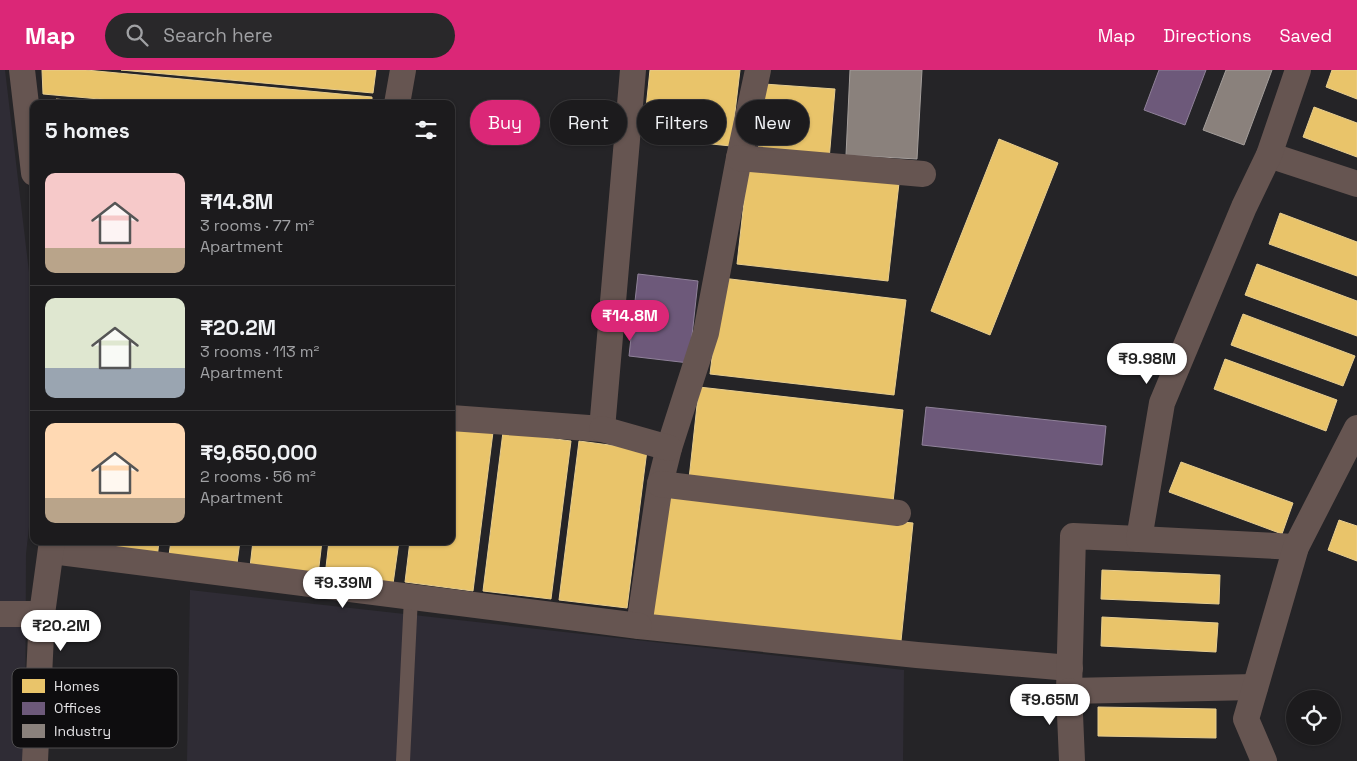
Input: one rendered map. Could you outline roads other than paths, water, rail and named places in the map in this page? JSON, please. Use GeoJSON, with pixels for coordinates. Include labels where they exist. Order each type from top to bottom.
{"type":"FeatureCollection","features":[{"type":"Feature","properties":{"kind":"street"},"geometry":{"type":"LineString","coordinates":[[22,70],[30,139]]}},
{"type":"Feature","properties":{"kind":"street"},"geometry":{"type":"LineString","coordinates":[[398,100],[403,70]]}},
{"type":"Feature","properties":{"kind":"street"},"geometry":{"type":"LineString","coordinates":[[602,429],[633,70]]}},
{"type":"Feature","properties":{"kind":"street"},"geometry":{"type":"LineString","coordinates":[[639,626],[660,484],[669,448],[706,333],[739,158],[758,70]]}},
{"type":"Feature","properties":{"kind":"street"},"geometry":{"type":"LineString","coordinates":[[1139,540],[1162,404],[1244,207],[1270,155],[1298,70]]}},
{"type":"Feature","properties":{"kind":"street"},"geometry":{"type":"LineString","coordinates":[[1270,155],[1357,184]]}},
{"type":"Feature","properties":{"kind":"street"},"geometry":{"type":"LineString","coordinates":[[739,158],[923,174]]}},
{"type":"Feature","properties":{"kind":"street"},"geometry":{"type":"LineString","coordinates":[[455,418],[602,429],[669,448]]}},
{"type":"Feature","properties":{"kind":"street"},"geometry":{"type":"LineString","coordinates":[[1264,761],[1246,719],[1296,547],[1357,428]]}},
{"type":"Feature","properties":{"kind":"street"},"geometry":{"type":"LineString","coordinates":[[660,484],[898,513]]}},
{"type":"Feature","properties":{"kind":"street"},"geometry":{"type":"LineString","coordinates":[[1072,761],[1070,679],[1073,536],[1296,547]]}},
{"type":"Feature","properties":{"kind":"street"},"geometry":{"type":"LineString","coordinates":[[40,668],[42,614],[52,546],[411,597],[639,626],[917,655],[1070,679],[1256,687]]}},
{"type":"Feature","properties":{"kind":"street"},"geometry":{"type":"LineString","coordinates":[[0,614],[42,614]]}},
{"type":"Feature","properties":{"kind":"street"},"geometry":{"type":"LineString","coordinates":[[36,761],[37,748]]}},
{"type":"Feature","properties":{"kind":"lane"},"geometry":{"type":"LineString","coordinates":[[403,761],[411,597]]}}]}
